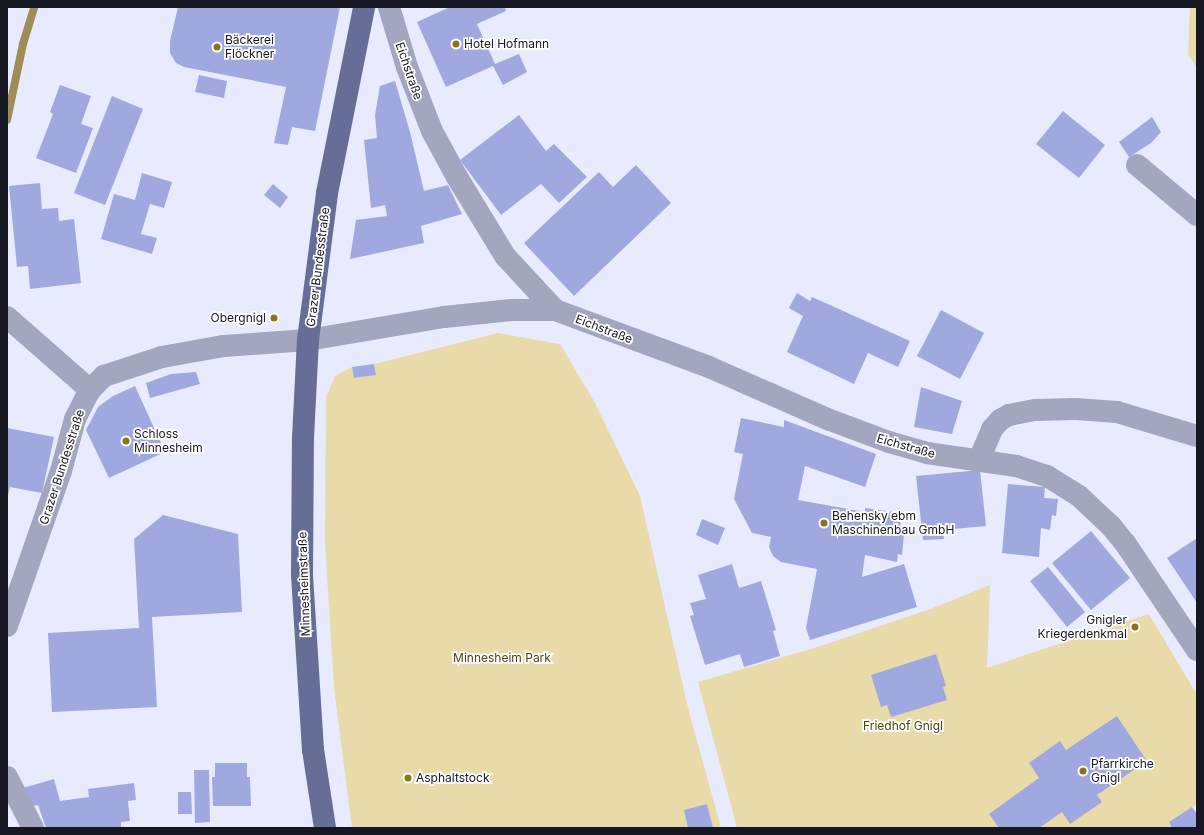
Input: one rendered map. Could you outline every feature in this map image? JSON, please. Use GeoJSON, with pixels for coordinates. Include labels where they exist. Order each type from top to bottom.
{"type":"FeatureCollection","features":[{"type":"Feature","properties":{"kind":"main road","name":"Grazer Bundesstraße"},"geometry":{"type":"LineString","coordinates":[[308,340],[328,193],[364,7]]}},
{"type":"Feature","properties":{"kind":"main road","name":"Minnesheimstraße"},"geometry":{"type":"LineString","coordinates":[[308,340],[303,438],[302,575],[313,750],[326,828]]}},
{"type":"Feature","properties":{"kind":"street","name":"Eichstraße"},"geometry":{"type":"LineString","coordinates":[[389,7],[406,67],[432,132],[457,177],[505,256],[555,310]]}},
{"type":"Feature","properties":{"kind":"street"},"geometry":{"type":"LineString","coordinates":[[1137,165],[1197,215]]}},
{"type":"Feature","properties":{"kind":"street","name":"Eichstraße"},"geometry":{"type":"LineString","coordinates":[[308,340],[444,317],[512,310],[555,310],[708,367],[830,420],[889,442],[927,453],[1016,466],[1047,476],[1079,496],[1097,511],[1125,543],[1197,650]]}},
{"type":"Feature","properties":{"kind":"street"},"geometry":{"type":"LineString","coordinates":[[7,317],[90,390]]}},
{"type":"Feature","properties":{"kind":"street","name":"Grazer Bundesstraße"},"geometry":{"type":"LineString","coordinates":[[7,626],[61,471],[75,419],[90,390],[104,376],[162,358],[224,346],[308,340]]}},
{"type":"Feature","properties":{"kind":"street"},"geometry":{"type":"LineString","coordinates":[[979,460],[992,429],[1000,420],[1009,415],[1035,410],[1076,409],[1118,412],[1197,436]]}},
{"type":"Feature","properties":{"kind":"street"},"geometry":{"type":"LineString","coordinates":[[7,777],[33,828]]}},
{"type":"Feature","properties":{"kind":"green space"},"geometry":{"type":"Polygon","coordinates":[[[1190,7],[1197,7],[1197,68],[1188,55],[1190,7]]]}},
{"type":"Feature","properties":{"kind":"green space","name":"Minnesheim Park"},"geometry":{"type":"Polygon","coordinates":[[[498,333],[560,344],[594,401],[640,496],[688,708],[721,828],[352,828],[334,688],[325,543],[326,397],[335,376],[352,367],[354,378],[376,375],[374,364],[498,333]]]}},
{"type":"Feature","properties":{"kind":"green space","name":"Friedhof Gnigl"},"geometry":{"type":"Polygon","coordinates":[[[990,585],[987,668],[1149,614],[1197,695],[1197,804],[1169,822],[1172,828],[737,828],[698,682],[821,646],[933,608],[990,585]]]}},
{"type":"Feature","properties":{"kind":"building"},"geometry":{"type":"Polygon","coordinates":[[[178,7],[340,7],[315,131],[292,127],[288,145],[274,143],[286,87],[184,67],[176,63],[170,53],[170,41],[178,7]]]}},
{"type":"Feature","properties":{"kind":"building","name":"Hotel Hofmann"},"geometry":{"type":"Polygon","coordinates":[[[450,7],[505,7],[506,11],[477,24],[495,64],[519,54],[527,72],[503,85],[493,66],[446,87],[417,22],[450,7]]]}},
{"type":"Feature","properties":{"kind":"building"},"geometry":{"type":"Polygon","coordinates":[[[199,75],[227,81],[224,98],[195,92],[199,75]]]}},
{"type":"Feature","properties":{"kind":"building"},"geometry":{"type":"Polygon","coordinates":[[[395,81],[410,132],[424,191],[448,185],[462,214],[421,226],[424,243],[350,259],[356,220],[387,216],[385,205],[371,208],[364,140],[377,138],[375,115],[380,86],[395,81]]]}},
{"type":"Feature","properties":{"kind":"building"},"geometry":{"type":"Polygon","coordinates":[[[60,85],[91,96],[81,124],[93,128],[76,173],[36,158],[53,114],[50,112],[60,85]]]}},
{"type":"Feature","properties":{"kind":"building"},"geometry":{"type":"Polygon","coordinates":[[[112,96],[143,109],[105,205],[74,193],[112,96]]]}},
{"type":"Feature","properties":{"kind":"building"},"geometry":{"type":"Polygon","coordinates":[[[1063,111],[1105,145],[1079,178],[1036,144],[1063,111]]]}},
{"type":"Feature","properties":{"kind":"building"},"geometry":{"type":"Polygon","coordinates":[[[519,115],[546,151],[554,144],[587,177],[559,203],[541,184],[501,215],[460,160],[519,115]]]}},
{"type":"Feature","properties":{"kind":"building"},"geometry":{"type":"Polygon","coordinates":[[[1152,117],[1161,132],[1151,143],[1129,157],[1119,142],[1152,117]]]}},
{"type":"Feature","properties":{"kind":"building"},"geometry":{"type":"Polygon","coordinates":[[[636,165],[671,203],[574,296],[524,243],[599,172],[613,187],[636,165]]]}},
{"type":"Feature","properties":{"kind":"building"},"geometry":{"type":"Polygon","coordinates":[[[142,173],[172,182],[164,208],[150,204],[141,234],[157,238],[152,254],[101,239],[114,194],[135,200],[142,173]]]}},
{"type":"Feature","properties":{"kind":"building"},"geometry":{"type":"Polygon","coordinates":[[[40,183],[42,209],[58,208],[59,221],[74,219],[81,283],[30,289],[28,266],[17,267],[9,186],[40,183]]]}},
{"type":"Feature","properties":{"kind":"building"},"geometry":{"type":"Polygon","coordinates":[[[273,184],[288,197],[280,208],[264,195],[273,184]]]}},
{"type":"Feature","properties":{"kind":"building"},"geometry":{"type":"Polygon","coordinates":[[[797,293],[810,301],[812,297],[910,341],[898,367],[868,353],[854,384],[787,352],[803,316],[789,308],[797,293]]]}},
{"type":"Feature","properties":{"kind":"building"},"geometry":{"type":"Polygon","coordinates":[[[941,310],[984,333],[960,379],[917,356],[941,310]]]}},
{"type":"Feature","properties":{"kind":"building"},"geometry":{"type":"Polygon","coordinates":[[[374,364],[376,375],[354,378],[352,367],[374,364]]]}},
{"type":"Feature","properties":{"kind":"building"},"geometry":{"type":"Polygon","coordinates":[[[196,372],[200,384],[150,398],[146,383],[171,374],[196,372]]]}},
{"type":"Feature","properties":{"kind":"building","name":"Schloss Minnesheim"},"geometry":{"type":"Polygon","coordinates":[[[135,386],[165,452],[109,478],[86,430],[98,407],[113,396],[135,386]]]}},
{"type":"Feature","properties":{"kind":"building"},"geometry":{"type":"Polygon","coordinates":[[[921,387],[962,401],[952,434],[914,427],[921,387]]]}},
{"type":"Feature","properties":{"kind":"building","name":"Behensky ebm Maschinenbau GmbH"},"geometry":{"type":"Polygon","coordinates":[[[741,418],[784,427],[784,420],[876,454],[865,487],[805,466],[798,500],[865,512],[865,508],[901,513],[900,533],[904,534],[902,555],[898,554],[897,562],[865,555],[862,577],[904,564],[917,607],[810,640],[806,628],[817,569],[781,562],[773,556],[769,547],[771,537],[752,533],[734,499],[743,454],[734,452],[741,418]]]}},
{"type":"Feature","properties":{"kind":"building"},"geometry":{"type":"Polygon","coordinates":[[[7,428],[54,437],[42,493],[10,487],[7,500],[7,428]]]}},
{"type":"Feature","properties":{"kind":"building"},"geometry":{"type":"Polygon","coordinates":[[[980,470],[986,526],[943,530],[944,539],[923,540],[916,476],[980,470]]]}},
{"type":"Feature","properties":{"kind":"building"},"geometry":{"type":"Polygon","coordinates":[[[1008,484],[1045,487],[1044,498],[1058,499],[1056,516],[1052,515],[1050,530],[1041,528],[1039,557],[1002,553],[1008,484]]]}},
{"type":"Feature","properties":{"kind":"building"},"geometry":{"type":"Polygon","coordinates":[[[163,515],[238,534],[242,612],[152,617],[157,707],[52,712],[48,633],[139,628],[134,539],[163,515]]]}},
{"type":"Feature","properties":{"kind":"building"},"geometry":{"type":"Polygon","coordinates":[[[702,519],[725,528],[718,545],[696,535],[702,519]]]}},
{"type":"Feature","properties":{"kind":"building"},"geometry":{"type":"Polygon","coordinates":[[[1091,531],[1130,578],[1091,610],[1052,563],[1091,531]]]}},
{"type":"Feature","properties":{"kind":"building"},"geometry":{"type":"Polygon","coordinates":[[[1197,538],[1197,603],[1167,558],[1197,538]]]}},
{"type":"Feature","properties":{"kind":"building"},"geometry":{"type":"Polygon","coordinates":[[[732,564],[739,588],[761,581],[776,630],[773,631],[780,656],[744,667],[740,654],[705,665],[690,616],[694,615],[690,603],[706,599],[698,575],[732,564]]]}},
{"type":"Feature","properties":{"kind":"building"},"geometry":{"type":"Polygon","coordinates":[[[1048,567],[1085,612],[1067,627],[1030,581],[1048,567]]]}},
{"type":"Feature","properties":{"kind":"building"},"geometry":{"type":"Polygon","coordinates":[[[936,654],[946,686],[943,687],[947,700],[891,717],[887,705],[881,707],[871,675],[936,654]]]}},
{"type":"Feature","properties":{"kind":"building","name":"Pfarrkirche Gnigl"},"geometry":{"type":"Polygon","coordinates":[[[1117,716],[1147,761],[1097,795],[1102,802],[1070,824],[1062,812],[1039,828],[999,828],[989,814],[1039,778],[1029,763],[1060,741],[1066,750],[1117,716]]]}},
{"type":"Feature","properties":{"kind":"building"},"geometry":{"type":"Polygon","coordinates":[[[215,763],[247,763],[247,777],[250,777],[251,806],[213,806],[212,777],[215,777],[215,763]]]}},
{"type":"Feature","properties":{"kind":"building"},"geometry":{"type":"Polygon","coordinates":[[[194,770],[209,770],[210,822],[195,823],[194,770]]]}},
{"type":"Feature","properties":{"kind":"building"},"geometry":{"type":"Polygon","coordinates":[[[54,779],[60,801],[89,797],[88,789],[134,783],[136,800],[128,801],[130,821],[121,822],[121,828],[46,828],[38,805],[28,807],[23,788],[54,779]]]}},
{"type":"Feature","properties":{"kind":"building"},"geometry":{"type":"Polygon","coordinates":[[[178,792],[191,792],[192,814],[178,814],[178,792]]]}},
{"type":"Feature","properties":{"kind":"building"},"geometry":{"type":"Polygon","coordinates":[[[707,804],[713,828],[688,828],[684,810],[707,804]]]}},
{"type":"Feature","properties":{"kind":"building"},"geometry":{"type":"Polygon","coordinates":[[[1192,807],[1197,814],[1197,828],[1172,828],[1169,822],[1192,807]]]}},
{"type":"Feature","properties":{"kind":"waterway"},"geometry":{"type":"LineString","coordinates":[[7,120],[23,44],[34,7]]}},
{"type":"Feature","properties":{"kind":"place","name":"Hotel Hofmann"},"geometry":{"type":"Point","coordinates":[456,44]}},
{"type":"Feature","properties":{"kind":"place","name":"Bäckerei Flöckner"},"geometry":{"type":"Point","coordinates":[217,47]}},
{"type":"Feature","properties":{"kind":"place","name":"Obergnigl"},"geometry":{"type":"Point","coordinates":[274,318]}},
{"type":"Feature","properties":{"kind":"place","name":"Schloss Minnesheim"},"geometry":{"type":"Point","coordinates":[126,441]}},
{"type":"Feature","properties":{"kind":"place","name":"Behensky ebm Maschinenbau GmbH"},"geometry":{"type":"Point","coordinates":[824,523]}},
{"type":"Feature","properties":{"kind":"place","name":"Gnigler Kriegerdenkmal"},"geometry":{"type":"Point","coordinates":[1135,627]}},
{"type":"Feature","properties":{"kind":"place","name":"Pfarrkirche Gnigl"},"geometry":{"type":"Point","coordinates":[1083,771]}},
{"type":"Feature","properties":{"kind":"place","name":"Asphaltstock"},"geometry":{"type":"Point","coordinates":[408,778]}}]}
